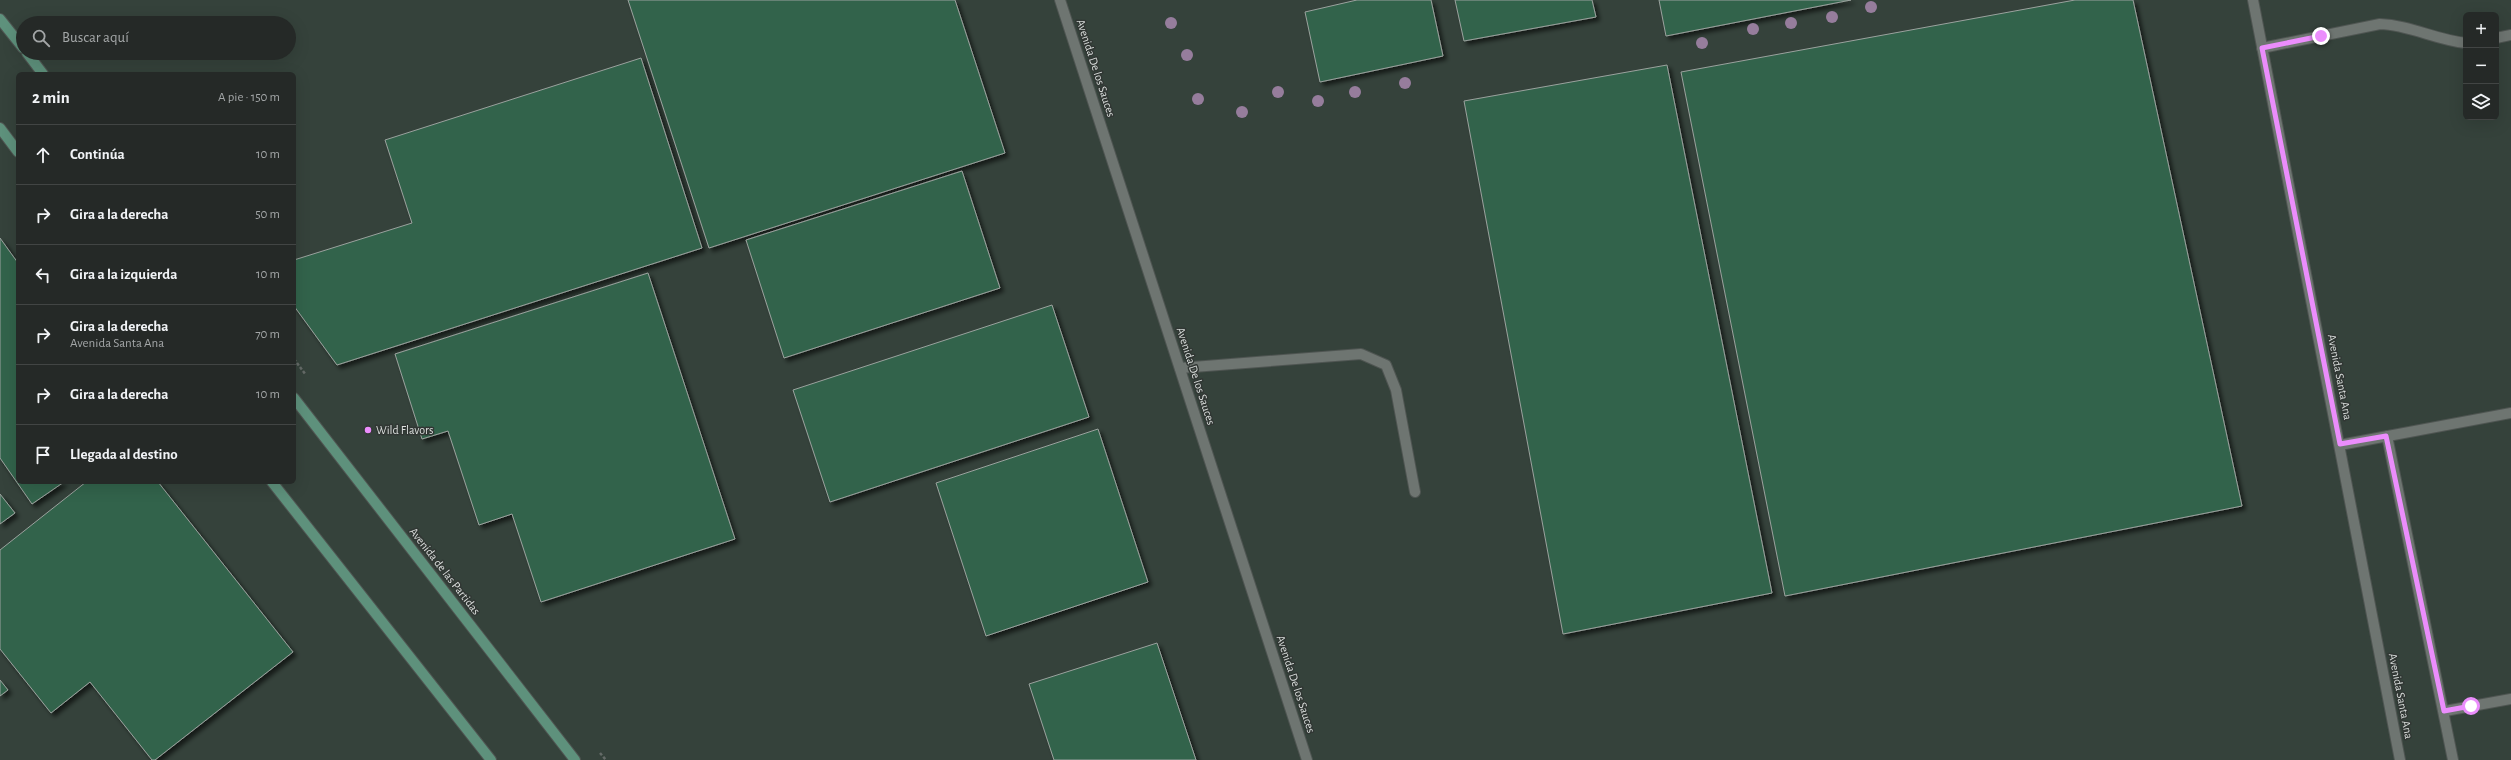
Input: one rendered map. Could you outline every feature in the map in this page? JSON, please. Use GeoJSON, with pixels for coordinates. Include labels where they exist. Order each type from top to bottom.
{"type":"FeatureCollection","features":[{"type":"Feature","properties":{"kind":"main road"},"geometry":{"type":"LineString","coordinates":[[0,19],[16,39]]}},
{"type":"Feature","properties":{"kind":"main road"},"geometry":{"type":"LineString","coordinates":[[32,60],[41,72]]}},
{"type":"Feature","properties":{"kind":"main road"},"geometry":{"type":"LineString","coordinates":[[0,128],[16,149]]}},
{"type":"Feature","properties":{"kind":"main road","name":"Avenida de las Partidas"},"geometry":{"type":"LineString","coordinates":[[296,401],[575,760]]}},
{"type":"Feature","properties":{"kind":"main road"},"geometry":{"type":"LineString","coordinates":[[274,484],[491,760]]}},
{"type":"Feature","properties":{"kind":"street","name":"Avenida De los Sauces"},"geometry":{"type":"LineString","coordinates":[[1060,0],[1307,760]]}},
{"type":"Feature","properties":{"kind":"street","name":"Avenida Santa Ana"},"geometry":{"type":"LineString","coordinates":[[2253,0],[2400,760]]}},
{"type":"Feature","properties":{"kind":"street"},"geometry":{"type":"LineString","coordinates":[[2262,48],[2380,24],[2396,24],[2450,41],[2463,43]]}},
{"type":"Feature","properties":{"kind":"street"},"geometry":{"type":"LineString","coordinates":[[2499,37],[2511,35]]}},
{"type":"Feature","properties":{"kind":"street"},"geometry":{"type":"LineString","coordinates":[[1180,368],[1361,354],[1386,365],[1396,390],[1415,492]]}},
{"type":"Feature","properties":{"kind":"street"},"geometry":{"type":"LineString","coordinates":[[2340,444],[2511,413]]}},
{"type":"Feature","properties":{"kind":"street"},"geometry":{"type":"LineString","coordinates":[[2386,436],[2454,760]]}},
{"type":"Feature","properties":{"kind":"street"},"geometry":{"type":"LineString","coordinates":[[2444,711],[2511,699]]}},
{"type":"Feature","properties":{"kind":"shaded area"},"geometry":{"type":"Polygon","coordinates":[[[0,0],[2511,0],[2511,760],[0,760],[0,0]]]}},
{"type":"Feature","properties":{"kind":"building"},"geometry":{"type":"Polygon","coordinates":[[[628,0],[955,0],[1005,153],[709,248],[628,0]]]}},
{"type":"Feature","properties":{"kind":"building"},"geometry":{"type":"Polygon","coordinates":[[[1357,0],[1431,0],[1443,56],[1320,82],[1305,12],[1357,0]]]}},
{"type":"Feature","properties":{"kind":"building"},"geometry":{"type":"Polygon","coordinates":[[[1455,0],[1592,0],[1596,17],[1464,41],[1455,0]]]}},
{"type":"Feature","properties":{"kind":"building"},"geometry":{"type":"Polygon","coordinates":[[[1659,0],[1851,0],[1666,36],[1659,0]]]}},
{"type":"Feature","properties":{"kind":"building"},"geometry":{"type":"Polygon","coordinates":[[[2075,0],[2133,0],[2242,506],[1785,596],[1681,72],[2075,0]]]}},
{"type":"Feature","properties":{"kind":"building"},"geometry":{"type":"Polygon","coordinates":[[[641,58],[702,248],[337,365],[296,309],[296,259],[412,223],[385,140],[641,58]]]}},
{"type":"Feature","properties":{"kind":"building"},"geometry":{"type":"Polygon","coordinates":[[[1667,65],[1772,593],[1563,634],[1464,101],[1667,65]]]}},
{"type":"Feature","properties":{"kind":"building"},"geometry":{"type":"Polygon","coordinates":[[[962,171],[1000,288],[784,358],[746,240],[962,171]]]}},
{"type":"Feature","properties":{"kind":"building"},"geometry":{"type":"Polygon","coordinates":[[[0,238],[16,260],[16,481],[0,458],[0,238]]]}},
{"type":"Feature","properties":{"kind":"building"},"geometry":{"type":"Polygon","coordinates":[[[648,273],[735,539],[541,602],[512,514],[479,525],[448,431],[422,439],[395,354],[648,273]]]}},
{"type":"Feature","properties":{"kind":"building"},"geometry":{"type":"Polygon","coordinates":[[[1052,305],[1089,417],[830,502],[793,390],[1052,305]]]}},
{"type":"Feature","properties":{"kind":"building"},"geometry":{"type":"Polygon","coordinates":[[[1098,429],[1148,582],[986,636],[936,483],[1098,429]]]}},
{"type":"Feature","properties":{"kind":"building"},"geometry":{"type":"Polygon","coordinates":[[[18,484],[61,484],[32,504],[18,484]]]}},
{"type":"Feature","properties":{"kind":"building"},"geometry":{"type":"Polygon","coordinates":[[[83,484],[160,484],[293,652],[155,760],[152,760],[90,682],[51,713],[0,649],[0,550],[83,484]]]}},
{"type":"Feature","properties":{"kind":"building"},"geometry":{"type":"Polygon","coordinates":[[[0,494],[15,513],[0,524],[0,494]]]}},
{"type":"Feature","properties":{"kind":"building"},"geometry":{"type":"Polygon","coordinates":[[[1157,643],[1196,760],[1054,760],[1029,684],[1157,643]]]}},
{"type":"Feature","properties":{"kind":"building"},"geometry":{"type":"Polygon","coordinates":[[[0,680],[8,690],[0,696],[0,680]]]}},
{"type":"Feature","properties":{"kind":"place","name":"Wild Flavors"},"geometry":{"type":"Point","coordinates":[368,430]}},
{"type":"Feature","properties":{"kind":"route"},"geometry":{"type":"LineString","coordinates":[[2321,36],[2262,48],[2340,444],[2386,436],[2444,711],[2471,706]]}}]}
